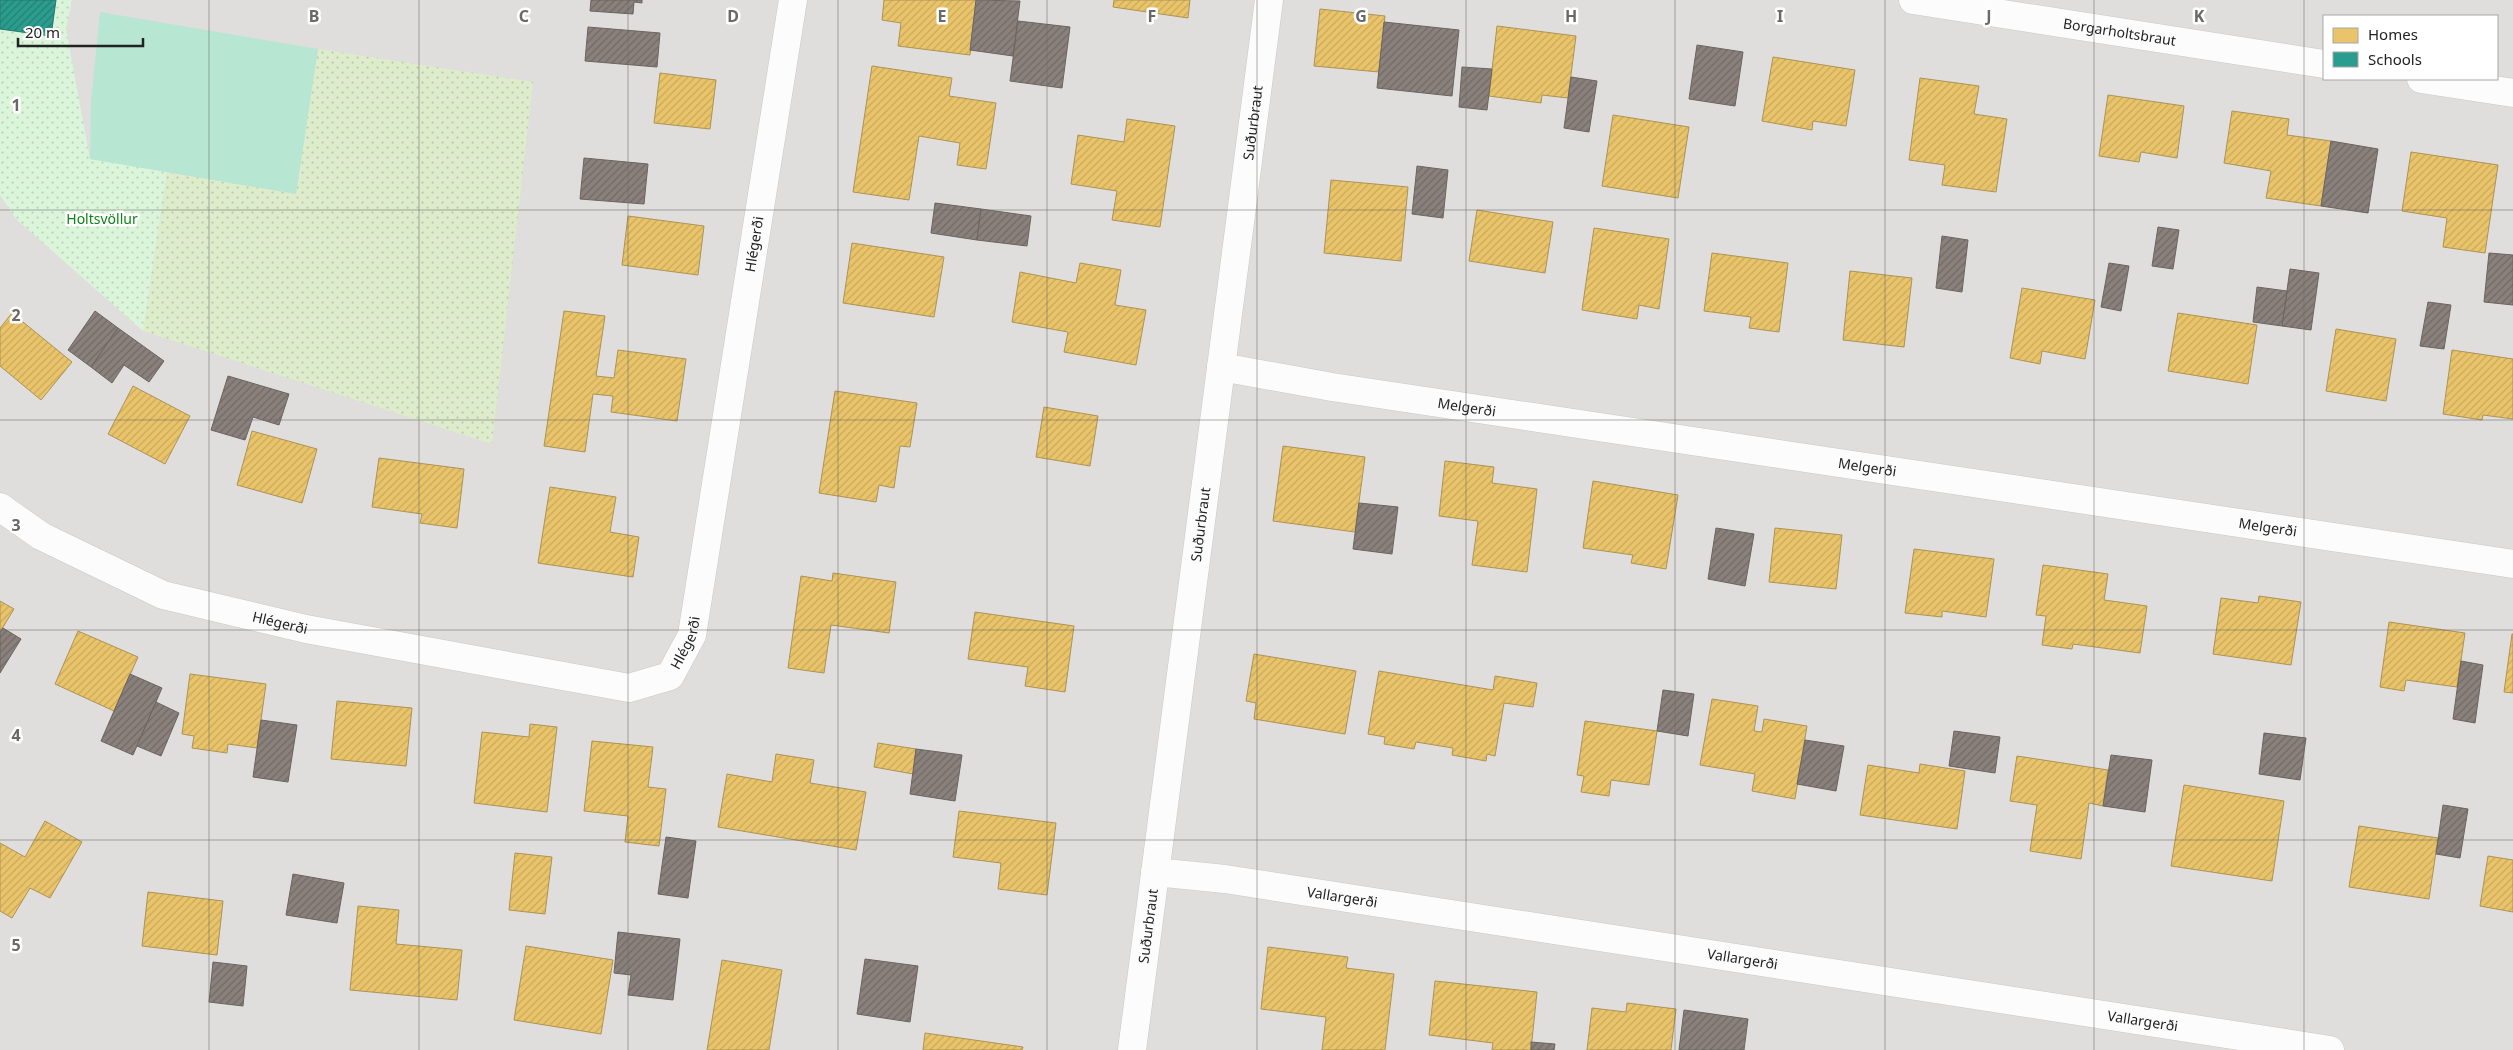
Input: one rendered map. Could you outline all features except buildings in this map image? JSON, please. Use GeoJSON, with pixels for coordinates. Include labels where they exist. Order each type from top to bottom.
{"type":"FeatureCollection","features":[{"type":"Feature","properties":{"kind":"street","name":"Hlégerði"},"geometry":{"type":"LineString","coordinates":[[0,507],[40,536],[163,595],[306,629],[630,688],[670,676],[692,635],[793,0]]}},
{"type":"Feature","properties":{"kind":"street","name":"Suðurbraut"},"geometry":{"type":"LineString","coordinates":[[1132,1050],[1269,0]]}},
{"type":"Feature","properties":{"kind":"street","name":"Borgarholtsbraut"},"geometry":{"type":"LineString","coordinates":[[1913,0],[2323,64]]}},
{"type":"Feature","properties":{"kind":"street"},"geometry":{"type":"LineString","coordinates":[[2428,80],[2513,93]]}},
{"type":"Feature","properties":{"kind":"street","name":"Melgerði"},"geometry":{"type":"LineString","coordinates":[[1221,367],[1362,392],[2513,564]]}},
{"type":"Feature","properties":{"kind":"street","name":"Vallargerði"},"geometry":{"type":"LineString","coordinates":[[1155,872],[1225,880],[2330,1050]]}},
{"type":"Feature","properties":{"kind":"shaded area"},"geometry":{"type":"Polygon","coordinates":[[[0,0],[2513,0],[2513,1050],[0,1050],[0,0]]]}},
{"type":"Feature","properties":{"kind":"green space","name":"Holtsvöllur"},"geometry":{"type":"Polygon","coordinates":[[[0,0],[72,0],[66,29],[90,159],[167,172],[143,331],[15,218],[0,195],[0,0]]]}},
{"type":"Feature","properties":{"kind":"green space"},"geometry":{"type":"Polygon","coordinates":[[[100,12],[318,49],[296,194],[90,159],[91,101],[100,12]]]}},
{"type":"Feature","properties":{"kind":"green space"},"geometry":{"type":"Polygon","coordinates":[[[318,49],[533,82],[492,444],[143,331],[167,172],[296,194],[318,49]]]}}]}
